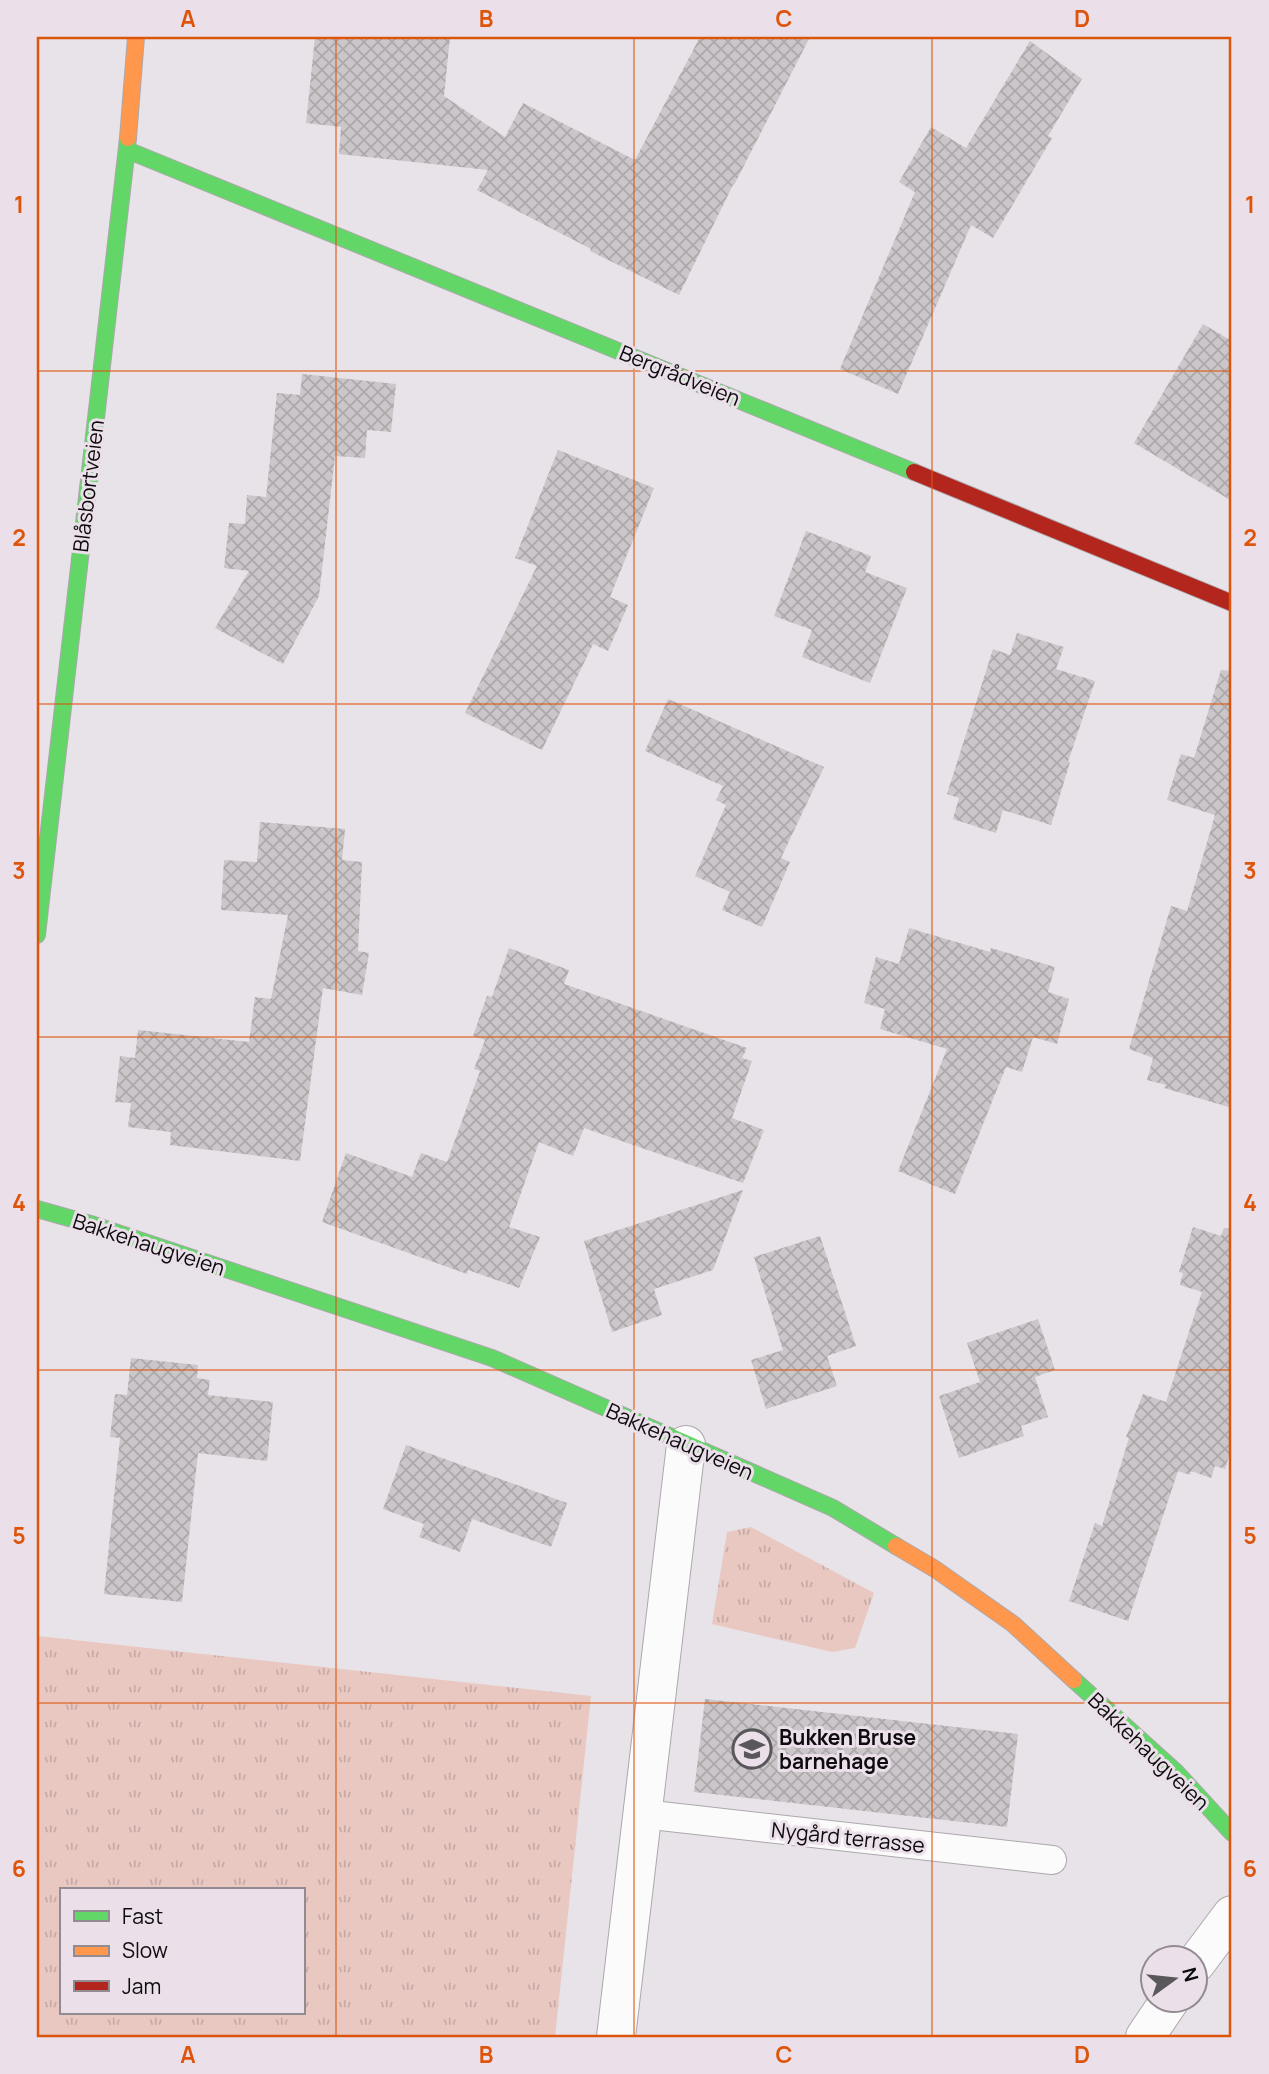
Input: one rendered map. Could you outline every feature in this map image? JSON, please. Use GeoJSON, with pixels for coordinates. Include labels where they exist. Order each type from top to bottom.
{"type":"FeatureCollection","features":[{"type":"Feature","properties":{"kind":"street","name":"Blåsbortveien"},"geometry":{"type":"LineString","coordinates":[[37,935],[127,150],[135,37]]}},
{"type":"Feature","properties":{"kind":"street","name":"Bergrådveien"},"geometry":{"type":"LineString","coordinates":[[127,150],[1232,603]]}},
{"type":"Feature","properties":{"kind":"street","name":"Bakkehaugveien"},"geometry":{"type":"LineString","coordinates":[[37,1209],[94,1225],[492,1357],[833,1508],[935,1569],[1013,1624],[1177,1773],[1232,1833]]}},
{"type":"Feature","properties":{"kind":"street"},"geometry":{"type":"LineString","coordinates":[[616,2037],[687,1445]]}},
{"type":"Feature","properties":{"kind":"street"},"geometry":{"type":"LineString","coordinates":[[1210,1944],[1232,1915]]}},
{"type":"Feature","properties":{"kind":"street"},"geometry":{"type":"LineString","coordinates":[[1145,2037],[1161,2014]]}},
{"type":"Feature","properties":{"kind":"lane","name":"Nygård terrasse"},"geometry":{"type":"LineString","coordinates":[[643,1814],[1052,1860]]}},
{"type":"Feature","properties":{"kind":"green space"},"geometry":{"type":"Polygon","coordinates":[[[751,1527],[874,1593],[855,1648],[832,1652],[712,1624],[727,1532],[751,1527]]]}},
{"type":"Feature","properties":{"kind":"green space"},"geometry":{"type":"Polygon","coordinates":[[[37,1636],[591,1696],[555,2037],[37,2037],[37,1636]]]}},
{"type":"Feature","properties":{"kind":"building"},"geometry":{"type":"Polygon","coordinates":[[[315,37],[450,37],[444,96],[505,137],[523,103],[635,160],[700,37],[810,37],[679,295],[477,190],[488,170],[339,154],[341,127],[306,123],[315,37]]]}},
{"type":"Feature","properties":{"kind":"building"},"geometry":{"type":"Polygon","coordinates":[[[1030,41],[1082,79],[1048,136],[1052,138],[993,238],[971,225],[898,394],[840,369],[915,192],[899,182],[931,127],[966,148],[1030,41]]]}},
{"type":"Feature","properties":{"kind":"building"},"geometry":{"type":"Polygon","coordinates":[[[1203,324],[1232,341],[1232,501],[1134,443],[1203,324]]]}},
{"type":"Feature","properties":{"kind":"building"},"geometry":{"type":"Polygon","coordinates":[[[302,374],[396,384],[391,432],[367,430],[365,458],[335,456],[319,596],[283,664],[215,628],[249,571],[224,568],[229,523],[245,524],[247,495],[266,497],[277,393],[300,395],[302,374]]]}},
{"type":"Feature","properties":{"kind":"building"},"geometry":{"type":"Polygon","coordinates":[[[558,450],[654,488],[610,597],[628,605],[608,651],[593,644],[542,750],[465,713],[537,566],[515,558],[558,450]]]}},
{"type":"Feature","properties":{"kind":"building"},"geometry":{"type":"Polygon","coordinates":[[[806,531],[871,556],[865,572],[907,588],[870,683],[802,657],[812,630],[774,616],[806,531]]]}},
{"type":"Feature","properties":{"kind":"building"},"geometry":{"type":"Polygon","coordinates":[[[1017,633],[1064,647],[1056,669],[1095,681],[1068,762],[1051,825],[1003,810],[996,833],[953,819],[959,798],[947,794],[993,649],[1010,655],[1017,633]]]}},
{"type":"Feature","properties":{"kind":"building"},"geometry":{"type":"Polygon","coordinates":[[[1221,670],[1232,671],[1232,1108],[1164,1088],[1166,1085],[1147,1080],[1153,1058],[1129,1049],[1171,906],[1187,911],[1215,815],[1167,800],[1181,754],[1194,758],[1221,670]]]}},
{"type":"Feature","properties":{"kind":"building"},"geometry":{"type":"Polygon","coordinates":[[[668,699],[824,767],[781,858],[790,862],[762,927],[722,910],[730,892],[695,876],[726,805],[716,800],[723,786],[645,751],[668,699]]]}},
{"type":"Feature","properties":{"kind":"building"},"geometry":{"type":"Polygon","coordinates":[[[260,822],[345,829],[342,860],[362,862],[358,951],[369,953],[362,995],[323,988],[300,1161],[170,1145],[171,1132],[128,1127],[131,1103],[115,1102],[120,1056],[135,1058],[138,1030],[249,1042],[255,997],[271,999],[288,915],[221,910],[224,860],[257,862],[260,822]]]}},
{"type":"Feature","properties":{"kind":"building"},"geometry":{"type":"Polygon","coordinates":[[[909,928],[990,952],[991,948],[1055,967],[1048,992],[1069,999],[1057,1044],[1033,1037],[1022,1072],[1006,1067],[955,1194],[898,1171],[947,1049],[880,1029],[885,1009],[864,1003],[876,957],[899,964],[909,928]]]}},
{"type":"Feature","properties":{"kind":"building"},"geometry":{"type":"Polygon","coordinates":[[[509,948],[569,970],[564,984],[747,1048],[742,1058],[752,1061],[732,1118],[764,1130],[743,1183],[584,1128],[573,1156],[539,1142],[509,1227],[540,1237],[519,1288],[468,1270],[467,1274],[322,1222],[346,1153],[412,1177],[421,1153],[447,1162],[480,1071],[474,1069],[485,1040],[473,1036],[487,996],[492,997],[509,948]]]}},
{"type":"Feature","properties":{"kind":"building"},"geometry":{"type":"Polygon","coordinates":[[[743,1190],[713,1270],[654,1289],[662,1315],[612,1332],[584,1241],[743,1190]]]}},
{"type":"Feature","properties":{"kind":"building"},"geometry":{"type":"Polygon","coordinates":[[[1193,1227],[1221,1236],[1224,1228],[1232,1229],[1232,1446],[1225,1469],[1215,1466],[1211,1478],[1191,1471],[1190,1475],[1178,1471],[1128,1621],[1069,1601],[1095,1523],[1102,1526],[1129,1438],[1126,1437],[1143,1394],[1166,1402],[1202,1292],[1180,1285],[1183,1273],[1179,1272],[1193,1227]]]}},
{"type":"Feature","properties":{"kind":"building"},"geometry":{"type":"Polygon","coordinates":[[[820,1236],[856,1346],[827,1356],[837,1386],[766,1409],[751,1360],[783,1350],[754,1257],[820,1236]]]}},
{"type":"Feature","properties":{"kind":"building"},"geometry":{"type":"Polygon","coordinates":[[[1038,1319],[1055,1370],[1035,1377],[1048,1417],[1021,1426],[1024,1436],[959,1458],[939,1396],[980,1382],[967,1343],[1038,1319]]]}},
{"type":"Feature","properties":{"kind":"building"},"geometry":{"type":"Polygon","coordinates":[[[131,1358],[198,1365],[197,1378],[210,1380],[208,1395],[273,1402],[267,1461],[198,1453],[182,1602],[104,1594],[120,1438],[110,1437],[115,1394],[127,1395],[131,1358]]]}},
{"type":"Feature","properties":{"kind":"building"},"geometry":{"type":"Polygon","coordinates":[[[406,1445],[567,1503],[551,1547],[472,1519],[460,1552],[419,1537],[424,1524],[383,1509],[406,1445]]]}},
{"type":"Feature","properties":{"kind":"building"},"geometry":{"type":"Polygon","coordinates":[[[705,1699],[1018,1734],[1007,1827],[694,1792],[705,1699]]]}},
{"type":"Feature","properties":{"kind":"traffic: fast"},"geometry":{"type":"LineString","coordinates":[[37,935],[128,138]]}},
{"type":"Feature","properties":{"kind":"traffic: fast"},"geometry":{"type":"LineString","coordinates":[[127,150],[914,472]]}},
{"type":"Feature","properties":{"kind":"traffic: fast"},"geometry":{"type":"LineString","coordinates":[[37,1209],[94,1225],[492,1358],[833,1508],[896,1546]]}},
{"type":"Feature","properties":{"kind":"traffic: fast"},"geometry":{"type":"LineString","coordinates":[[1074,1680],[1177,1773],[1232,1833]]}},
{"type":"Feature","properties":{"kind":"traffic: slow"},"geometry":{"type":"LineString","coordinates":[[128,138],[136,37]]}},
{"type":"Feature","properties":{"kind":"traffic: slow"},"geometry":{"type":"LineString","coordinates":[[896,1546],[935,1569],[1013,1624],[1074,1680]]}},
{"type":"Feature","properties":{"kind":"traffic: jam"},"geometry":{"type":"LineString","coordinates":[[914,472],[1232,603]]}},
{"type":"Feature","properties":{"kind":"place","name":"Bukken Bruse barnehage"},"geometry":{"type":"Point","coordinates":[752,1749]}}]}
